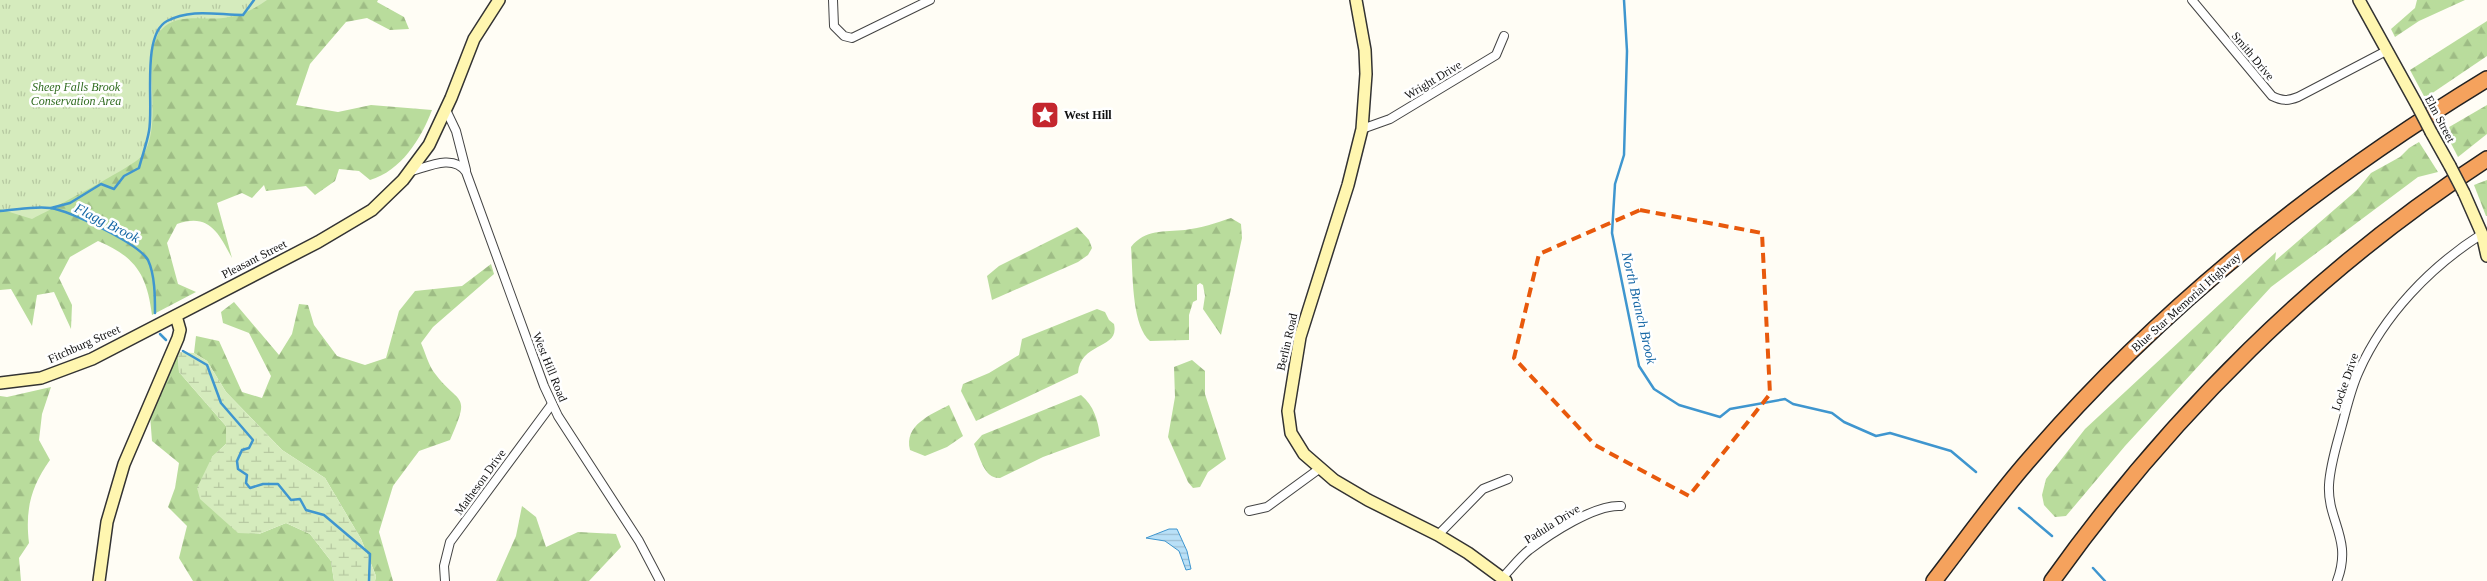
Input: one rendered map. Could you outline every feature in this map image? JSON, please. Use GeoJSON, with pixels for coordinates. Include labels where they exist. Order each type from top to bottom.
{"type":"FeatureCollection","features":[{"type":"Feature","properties":{"kind":"highway","name":"Blue Star Memorial Highway"},"geometry":{"type":"LineString","coordinates":[[1934,581],[2000,494],[2048,438],[2108,374],[2179,307],[2309,196],[2395,136],[2487,79]]}},
{"type":"Feature","properties":{"kind":"highway"},"geometry":{"type":"LineString","coordinates":[[2052,581],[2141,467],[2200,401],[2256,345],[2365,248],[2487,159]]}},
{"type":"Feature","properties":{"kind":"street"},"geometry":{"type":"LineString","coordinates":[[833,0],[834,26],[844,36],[852,38],[930,0]]}},
{"type":"Feature","properties":{"kind":"street","name":"Berlin Road"},"geometry":{"type":"LineString","coordinates":[[1356,0],[1365,50],[1366,74],[1362,129],[1348,185],[1304,323],[1288,410],[1291,433],[1304,454],[1319,469],[1356,494],[1438,535],[1468,553],[1504,579]]}},
{"type":"Feature","properties":{"kind":"street","name":"Smith Drive"},"geometry":{"type":"LineString","coordinates":[[2192,0],[2272,96],[2280,100],[2290,100],[2298,97],[2388,50]]}},
{"type":"Feature","properties":{"kind":"street","name":"Elm Street"},"geometry":{"type":"LineString","coordinates":[[2359,0],[2388,50],[2464,193],[2484,233],[2487,256]]}},
{"type":"Feature","properties":{"kind":"street","name":"Pleasant Street"},"geometry":{"type":"LineString","coordinates":[[176,316],[350,224],[390,194],[412,171],[429,145],[446,110],[474,38],[497,1]]}},
{"type":"Feature","properties":{"kind":"street","name":"Wright Drive"},"geometry":{"type":"LineString","coordinates":[[1362,129],[1390,119],[1496,55],[1504,36]]}},
{"type":"Feature","properties":{"kind":"street","name":"West Hill Road"},"geometry":{"type":"LineString","coordinates":[[446,110],[456,131],[466,172],[552,404],[639,540],[660,581]]}},
{"type":"Feature","properties":{"kind":"street"},"geometry":{"type":"LineString","coordinates":[[412,171],[448,162],[462,167],[466,172]]}},
{"type":"Feature","properties":{"kind":"street","name":"Locke Drive"},"geometry":{"type":"LineString","coordinates":[[2338,581],[2344,554],[2343,543],[2328,485],[2339,436],[2358,373],[2377,335],[2403,302],[2446,260],[2484,233]]}},
{"type":"Feature","properties":{"kind":"street"},"geometry":{"type":"LineString","coordinates":[[99,581],[108,522],[124,464],[178,338],[180,330],[176,316]]}},
{"type":"Feature","properties":{"kind":"street","name":"Fitchburg Street"},"geometry":{"type":"LineString","coordinates":[[0,383],[25,381],[61,372],[92,359],[176,316]]}},
{"type":"Feature","properties":{"kind":"street","name":"Matheson Drive"},"geometry":{"type":"LineString","coordinates":[[445,581],[444,566],[450,542],[552,404]]}},
{"type":"Feature","properties":{"kind":"street"},"geometry":{"type":"LineString","coordinates":[[1249,511],[1267,508],[1319,469]]}},
{"type":"Feature","properties":{"kind":"street"},"geometry":{"type":"LineString","coordinates":[[1438,535],[1483,489],[1508,479]]}},
{"type":"Feature","properties":{"kind":"street","name":"Padula Drive"},"geometry":{"type":"LineString","coordinates":[[1504,579],[1528,551],[1561,530],[1602,507],[1621,506]]}},
{"type":"Feature","properties":{"kind":"highlighted area"},"geometry":{"type":"Polygon","coordinates":[[[1640,210],[1762,233],[1770,394],[1689,496],[1595,445],[1514,358],[1539,254],[1640,210]]]}},
{"type":"Feature","properties":{"kind":"green space"},"geometry":{"type":"Polygon","coordinates":[[[0,0],[378,0],[377,2],[404,17],[409,29],[390,30],[367,18],[346,22],[310,64],[296,105],[338,112],[371,105],[432,110],[416,143],[400,162],[381,176],[370,180],[359,171],[339,169],[335,181],[315,195],[306,186],[266,191],[264,185],[252,198],[242,193],[217,203],[232,258],[217,233],[205,223],[188,221],[177,224],[167,243],[178,284],[196,292],[152,315],[147,289],[137,269],[122,254],[98,241],[70,257],[59,278],[72,305],[71,329],[54,292],[37,295],[32,326],[11,289],[0,290],[0,0]]]}},
{"type":"Feature","properties":{"kind":"green space","name":"Sheep Falls Brook Conservation Area"},"geometry":{"type":"Polygon","coordinates":[[[0,0],[267,0],[239,15],[220,18],[184,19],[168,24],[161,30],[155,41],[152,56],[152,125],[149,141],[143,155],[110,177],[32,219],[0,209],[0,0]]]}},
{"type":"Feature","properties":{"kind":"green space"},"geometry":{"type":"Polygon","coordinates":[[[2417,0],[2465,0],[2419,21],[2395,37],[2391,29],[2415,8],[2417,0]]]}},
{"type":"Feature","properties":{"kind":"green space"},"geometry":{"type":"Polygon","coordinates":[[[2487,21],[2487,56],[2425,98],[2410,70],[2487,21]]]}},
{"type":"Feature","properties":{"kind":"green space"},"geometry":{"type":"Polygon","coordinates":[[[2487,105],[2487,134],[2458,157],[2444,130],[2487,105]]]}},
{"type":"Feature","properties":{"kind":"green space"},"geometry":{"type":"Polygon","coordinates":[[[2419,142],[2438,172],[2418,177],[2271,287],[2125,446],[2066,516],[2055,517],[2044,505],[2042,495],[2046,479],[2085,429],[2276,252],[2275,261],[2357,190],[2371,173],[2400,157],[2419,142]]]}},
{"type":"Feature","properties":{"kind":"green space"},"geometry":{"type":"Polygon","coordinates":[[[2487,180],[2487,216],[2486,216],[2474,185],[2487,180]]]}},
{"type":"Feature","properties":{"kind":"green space"},"geometry":{"type":"Polygon","coordinates":[[[1231,218],[1241,224],[1242,238],[1221,335],[1203,309],[1205,296],[1203,285],[1200,283],[1197,285],[1197,300],[1193,302],[1189,315],[1189,340],[1150,341],[1139,323],[1136,311],[1131,247],[1142,237],[1155,232],[1197,228],[1231,218]]]}},
{"type":"Feature","properties":{"kind":"green space"},"geometry":{"type":"Polygon","coordinates":[[[1077,227],[1089,240],[1092,248],[1088,255],[1078,262],[992,300],[987,276],[999,266],[1077,227]]]}},
{"type":"Feature","properties":{"kind":"green space"},"geometry":{"type":"Polygon","coordinates":[[[491,264],[494,274],[433,327],[421,343],[433,371],[460,400],[460,413],[450,440],[419,451],[393,486],[379,532],[393,581],[375,581],[376,576],[361,539],[325,478],[282,450],[226,392],[207,361],[194,353],[196,336],[219,341],[242,392],[262,398],[271,376],[249,333],[223,323],[221,312],[234,302],[279,355],[292,334],[299,304],[308,305],[314,325],[337,356],[365,365],[386,358],[399,311],[415,291],[462,286],[491,264]]]}},
{"type":"Feature","properties":{"kind":"green space"},"geometry":{"type":"Polygon","coordinates":[[[1097,309],[1105,312],[1109,320],[1114,324],[1114,332],[1111,338],[1086,356],[1081,363],[1078,373],[976,421],[961,391],[963,384],[989,373],[1019,355],[1022,339],[1097,309]]]}},
{"type":"Feature","properties":{"kind":"green space"},"geometry":{"type":"Polygon","coordinates":[[[178,352],[179,372],[226,426],[226,444],[212,457],[259,534],[286,523],[310,534],[331,561],[334,581],[193,581],[179,558],[187,526],[168,507],[175,488],[179,463],[152,441],[150,415],[178,352]]]}},
{"type":"Feature","properties":{"kind":"green space"},"geometry":{"type":"Polygon","coordinates":[[[178,352],[194,353],[207,361],[226,392],[282,450],[325,478],[361,539],[376,576],[375,581],[334,581],[331,561],[310,534],[286,523],[259,534],[238,533],[200,499],[197,488],[212,457],[226,444],[226,426],[179,372],[178,352]]]}},
{"type":"Feature","properties":{"kind":"green space"},"geometry":{"type":"Polygon","coordinates":[[[1192,360],[1205,371],[1205,394],[1226,459],[1208,472],[1200,487],[1193,488],[1188,482],[1168,437],[1175,397],[1174,367],[1192,360]]]}},
{"type":"Feature","properties":{"kind":"green space"},"geometry":{"type":"Polygon","coordinates":[[[51,387],[42,414],[39,440],[50,460],[38,480],[31,499],[28,519],[29,543],[19,558],[21,581],[0,581],[0,396],[7,397],[51,387]]]}},
{"type":"Feature","properties":{"kind":"green space"},"geometry":{"type":"Polygon","coordinates":[[[1081,395],[1095,414],[1100,436],[1043,457],[1000,478],[990,475],[986,471],[974,444],[982,435],[1081,395]]]}},
{"type":"Feature","properties":{"kind":"green space"},"geometry":{"type":"Polygon","coordinates":[[[949,405],[963,436],[947,447],[925,456],[910,450],[909,441],[915,427],[927,417],[949,405]]]}},
{"type":"Feature","properties":{"kind":"green space"},"geometry":{"type":"Polygon","coordinates":[[[522,506],[536,517],[546,547],[578,532],[616,534],[621,547],[589,581],[496,581],[516,536],[522,506]]]}},
{"type":"Feature","properties":{"kind":"water"},"geometry":{"type":"Polygon","coordinates":[[[1169,529],[1177,529],[1187,551],[1191,569],[1186,570],[1179,551],[1165,541],[1146,538],[1169,529]]]}},
{"type":"Feature","properties":{"kind":"waterway"},"geometry":{"type":"LineString","coordinates":[[51,208],[70,203],[101,184],[114,189],[124,176],[139,168],[149,131],[151,55],[154,40],[159,29],[167,21],[195,13],[243,15],[254,0]]}},
{"type":"Feature","properties":{"kind":"waterway","name":"North Branch Brook"},"geometry":{"type":"LineString","coordinates":[[1624,0],[1627,51],[1624,155],[1615,184],[1612,233],[1639,366],[1654,389],[1679,405],[1720,417],[1730,409],[1785,399],[1793,404],[1832,413],[1844,422],[1876,436],[1890,433],[1951,451],[1976,472]]}},
{"type":"Feature","properties":{"kind":"waterway","name":"Flagg Brook"},"geometry":{"type":"LineString","coordinates":[[0,211],[37,207],[60,210],[87,221],[131,245],[148,260],[154,286],[155,313]]}},
{"type":"Feature","properties":{"kind":"waterway","name":"Flagg Brook"},"geometry":{"type":"LineString","coordinates":[[160,334],[166,340]]}},
{"type":"Feature","properties":{"kind":"waterway","name":"Flagg Brook"},"geometry":{"type":"LineString","coordinates":[[183,351],[207,365],[221,403],[253,440],[249,448],[242,450],[237,461],[238,469],[247,475],[246,483],[250,488],[263,484],[278,484],[291,500],[300,499],[306,510],[324,515],[370,554],[369,581]]}},
{"type":"Feature","properties":{"kind":"waterway","name":"North Branch Brook"},"geometry":{"type":"LineString","coordinates":[[2019,508],[2052,536]]}},
{"type":"Feature","properties":{"kind":"waterway","name":"North Branch Brook"},"geometry":{"type":"LineString","coordinates":[[2093,568],[2105,581]]}},
{"type":"Feature","properties":{"kind":"place","name":"West Hill"},"geometry":{"type":"Point","coordinates":[1045,115]}}]}
